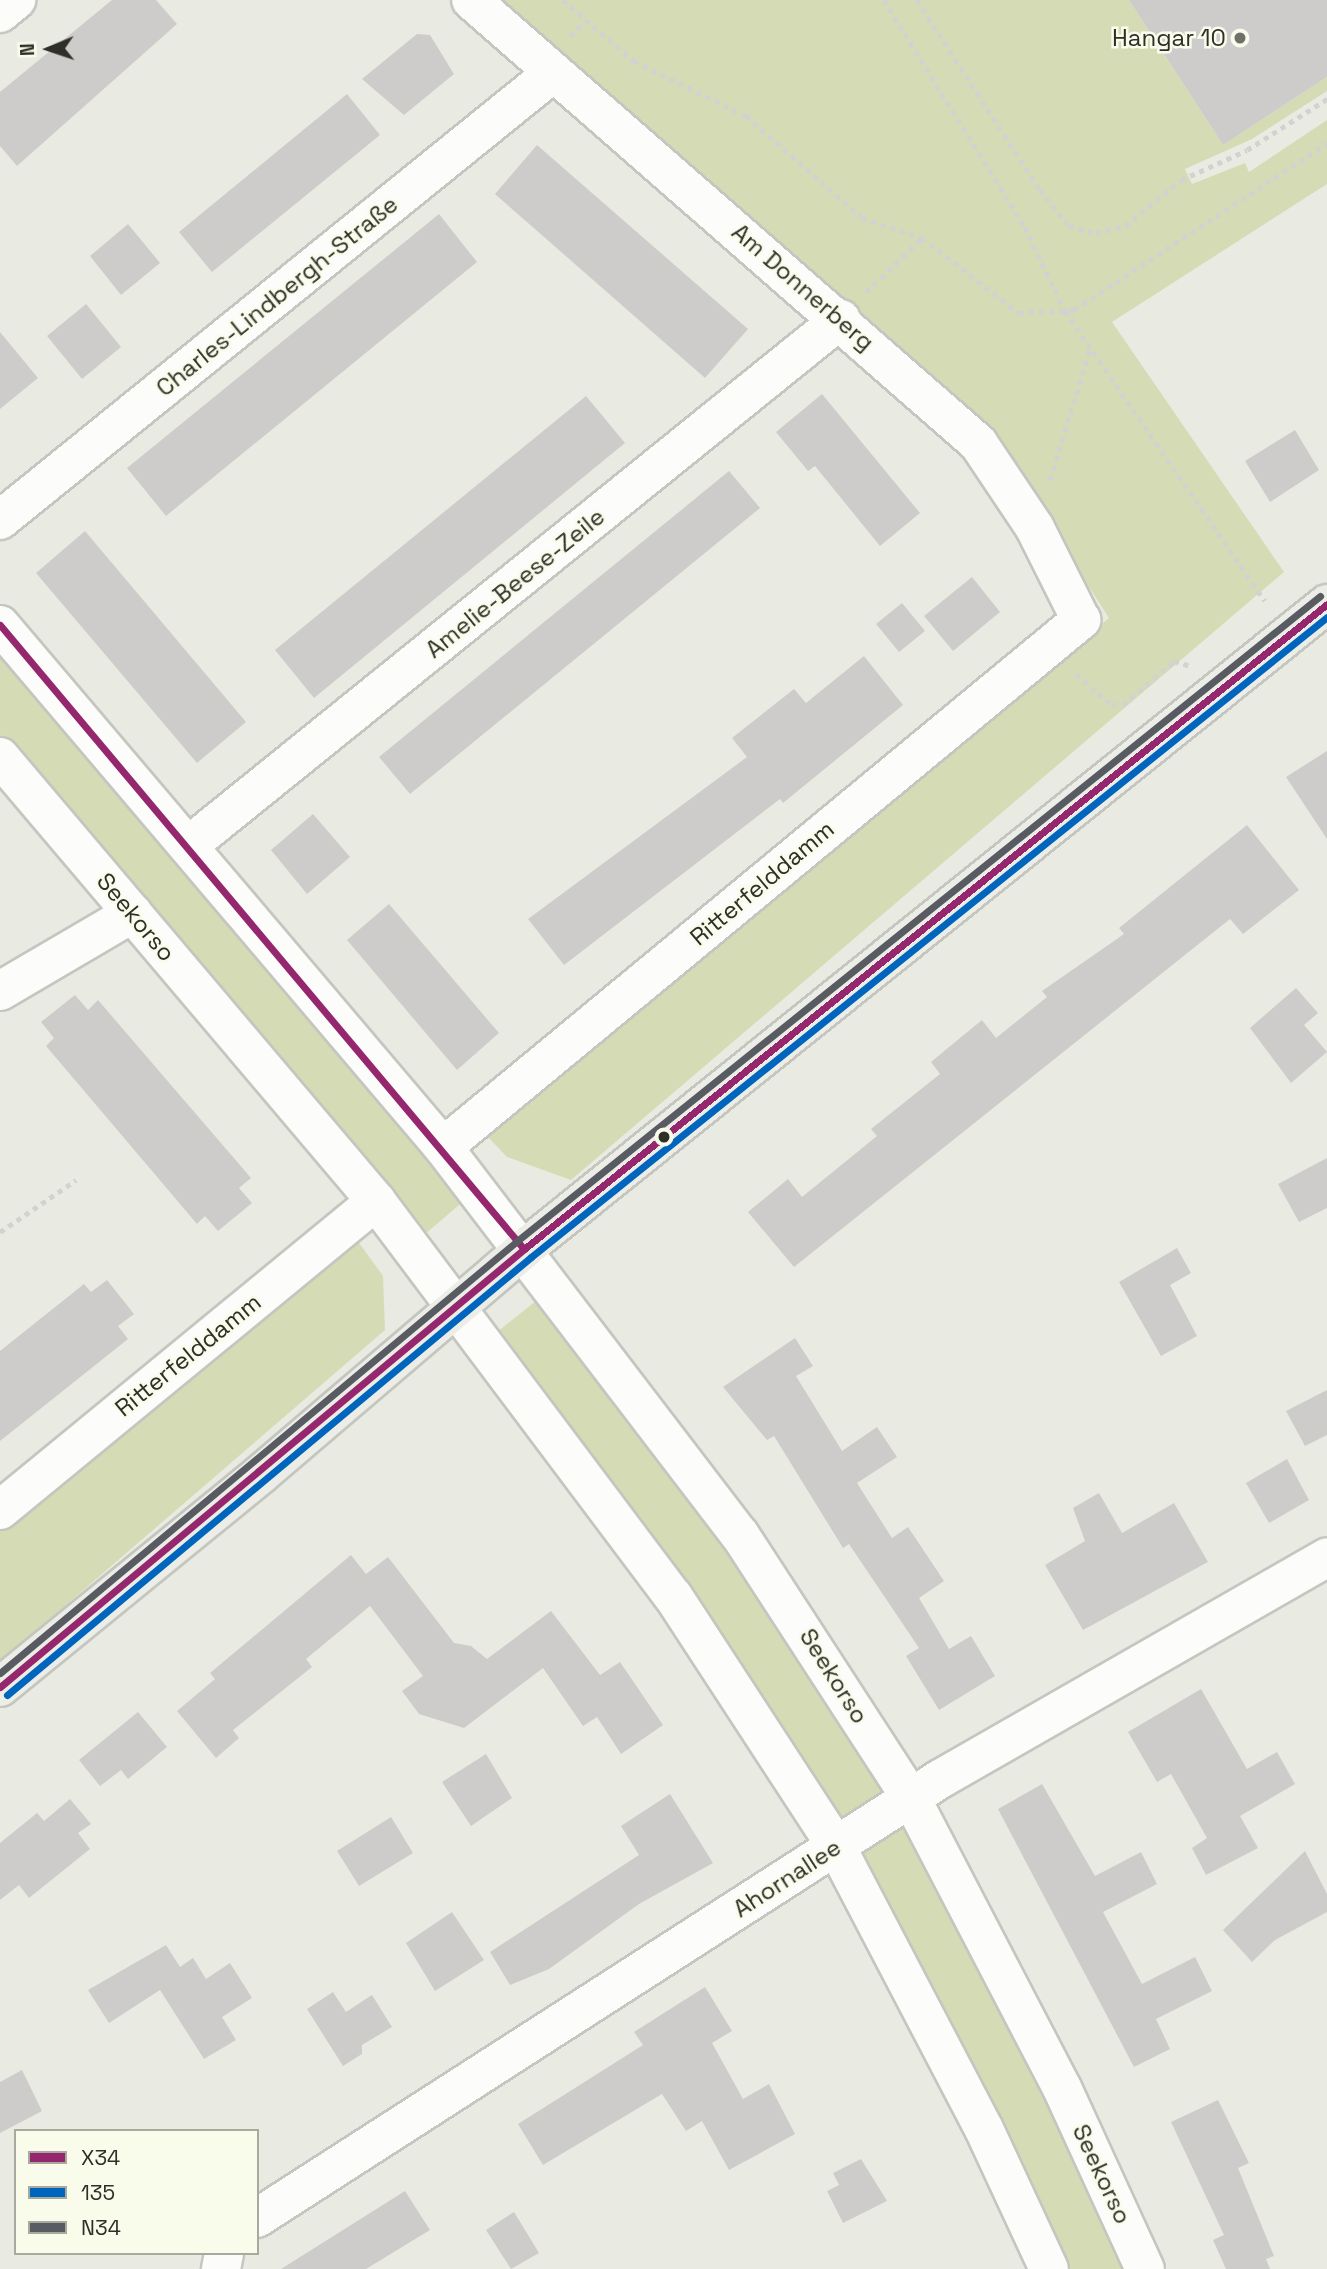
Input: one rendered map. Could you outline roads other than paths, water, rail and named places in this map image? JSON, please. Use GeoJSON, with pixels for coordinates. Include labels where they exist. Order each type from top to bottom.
{"type":"FeatureCollection","features":[{"type":"Feature","properties":{"kind":"main road"},"geometry":{"type":"LineString","coordinates":[[0,1687],[261,1474],[524,1249],[1327,604]]}},
{"type":"Feature","properties":{"kind":"street"},"geometry":{"type":"LineString","coordinates":[[0,13],[16,0]]}},
{"type":"Feature","properties":{"kind":"street","name":"Am Donnerberg"},"geometry":{"type":"LineString","coordinates":[[471,0],[841,319],[978,443],[1035,528],[1081,620]]}},
{"type":"Feature","properties":{"kind":"street","name":"Charles-Lindbergh-Straße"},"geometry":{"type":"LineString","coordinates":[[0,520],[554,72]]}},
{"type":"Feature","properties":{"kind":"street","name":"Amelie-Beese-Zeile"},"geometry":{"type":"LineString","coordinates":[[188,846],[841,319]]}},
{"type":"Feature","properties":{"kind":"street","name":"Ritterfelddamm"},"geometry":{"type":"LineString","coordinates":[[443,1147],[1081,620]]}},
{"type":"Feature","properties":{"kind":"street","name":"Seekorso"},"geometry":{"type":"LineString","coordinates":[[0,625],[443,1147],[524,1249],[740,1535],[912,1800],[1062,2088],[1145,2269]]}},
{"type":"Feature","properties":{"kind":"street","name":"Seekorso"},"geometry":{"type":"LineString","coordinates":[[0,757],[376,1200],[457,1304],[673,1596],[836,1846],[942,2046],[1049,2269]]}},
{"type":"Feature","properties":{"kind":"street"},"geometry":{"type":"LineString","coordinates":[[0,991],[133,913]]}},
{"type":"Feature","properties":{"kind":"street","name":"Ritterfelddamm"},"geometry":{"type":"LineString","coordinates":[[0,1510],[376,1200]]}},
{"type":"Feature","properties":{"kind":"street","name":"Ahornallee"},"geometry":{"type":"LineString","coordinates":[[259,2217],[836,1846],[1327,1557]]}},
{"type":"Feature","properties":{"kind":"place","name":"Hangar 10"},"geometry":{"type":"Point","coordinates":[1240,38]}}]}
